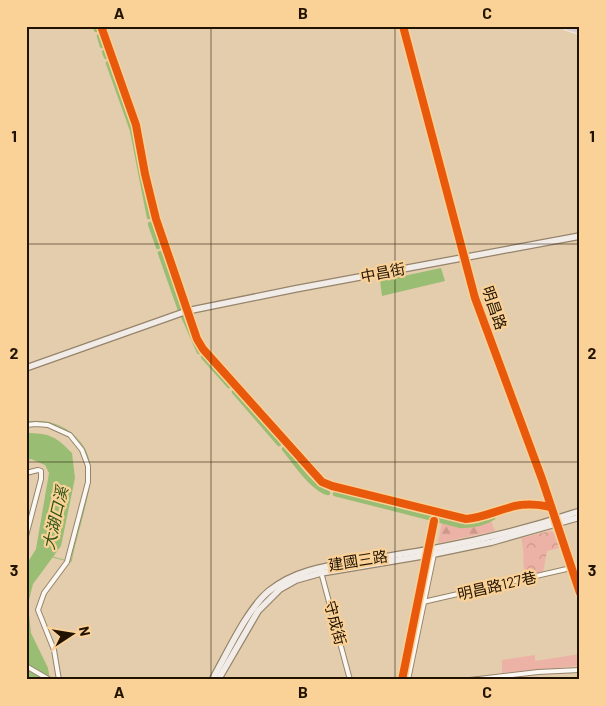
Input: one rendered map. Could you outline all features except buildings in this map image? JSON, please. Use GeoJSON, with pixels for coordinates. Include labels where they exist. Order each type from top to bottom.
{"type":"FeatureCollection","features":[{"type":"Feature","properties":{"kind":"highway"},"geometry":{"type":"LineString","coordinates":[[567,26],[580,30]]}},
{"type":"Feature","properties":{"kind":"street"},"geometry":{"type":"LineString","coordinates":[[101,26],[136,125],[156,219],[197,339],[322,482],[466,519],[484,516],[508,507],[520,505],[551,507]]}},
{"type":"Feature","properties":{"kind":"street","name":"明昌路"},"geometry":{"type":"LineString","coordinates":[[403,26],[475,298],[551,507],[580,593]]}},
{"type":"Feature","properties":{"kind":"street","name":"中昌街"},"geometry":{"type":"LineString","coordinates":[[26,368],[187,311],[580,236]]}},
{"type":"Feature","properties":{"kind":"street"},"geometry":{"type":"LineString","coordinates":[[26,425],[48,425],[70,436],[82,450],[88,466],[88,482],[67,562],[44,593],[38,610],[54,650],[59,680]]}},
{"type":"Feature","properties":{"kind":"street"},"geometry":{"type":"LineString","coordinates":[[26,473],[41,471],[42,479],[26,536]]}},
{"type":"Feature","properties":{"kind":"street"},"geometry":{"type":"LineString","coordinates":[[556,522],[580,511]]}},
{"type":"Feature","properties":{"kind":"street"},"geometry":{"type":"LineString","coordinates":[[556,522],[580,517]]}},
{"type":"Feature","properties":{"kind":"street","name":"建國三路"},"geometry":{"type":"LineString","coordinates":[[212,680],[260,600],[284,580],[298,573],[492,542],[556,522]]}},
{"type":"Feature","properties":{"kind":"street"},"geometry":{"type":"LineString","coordinates":[[408,680],[434,552]]}},
{"type":"Feature","properties":{"kind":"street","name":"明昌路127巷"},"geometry":{"type":"LineString","coordinates":[[424,602],[571,568]]}},
{"type":"Feature","properties":{"kind":"street","name":"建國三路"},"geometry":{"type":"LineString","coordinates":[[218,680],[258,611],[270,597],[291,582],[320,570]]}},
{"type":"Feature","properties":{"kind":"street","name":"守成街"},"geometry":{"type":"LineString","coordinates":[[320,570],[350,680]]}},
{"type":"Feature","properties":{"kind":"street"},"geometry":{"type":"LineString","coordinates":[[26,666],[50,680]]}},
{"type":"Feature","properties":{"kind":"street"},"geometry":{"type":"LineString","coordinates":[[470,680],[504,678],[545,671],[580,670]]}},
{"type":"Feature","properties":{"kind":"green space"},"geometry":{"type":"Polygon","coordinates":[[[443,516],[467,522],[490,518],[495,531],[438,543],[443,516]]]}},
{"type":"Feature","properties":{"kind":"green space"},"geometry":{"type":"Polygon","coordinates":[[[550,531],[554,533],[559,548],[547,551],[543,573],[525,577],[521,538],[550,531]]]}},
{"type":"Feature","properties":{"kind":"green space"},"geometry":{"type":"Polygon","coordinates":[[[580,654],[577,666],[502,673],[502,660],[535,655],[535,661],[580,654]]]}},
{"type":"Feature","properties":{"kind":"water"},"geometry":{"type":"Polygon","coordinates":[[[441,268],[445,281],[382,296],[380,281],[441,268]]]}},
{"type":"Feature","properties":{"kind":"water","name":"大湖口溪"},"geometry":{"type":"Polygon","coordinates":[[[26,434],[53,437],[67,448],[72,453],[75,478],[61,546],[33,584],[28,604],[31,633],[48,668],[50,680],[26,680],[26,565],[36,549],[49,473],[45,465],[31,459],[26,460],[26,434]]]}},
{"type":"Feature","properties":{"kind":"waterway"},"geometry":{"type":"LineString","coordinates":[[95,26],[96,30]]}},
{"type":"Feature","properties":{"kind":"waterway"},"geometry":{"type":"LineString","coordinates":[[99,36],[102,46]]}},
{"type":"Feature","properties":{"kind":"waterway"},"geometry":{"type":"LineString","coordinates":[[104,52],[106,57]]}},
{"type":"Feature","properties":{"kind":"waterway"},"geometry":{"type":"LineString","coordinates":[[108,63],[132,130],[149,217]]}},
{"type":"Feature","properties":{"kind":"waterway"},"geometry":{"type":"LineString","coordinates":[[150,224],[158,247]]}},
{"type":"Feature","properties":{"kind":"waterway"},"geometry":{"type":"LineString","coordinates":[[160,253],[180,310]]}},
{"type":"Feature","properties":{"kind":"waterway"},"geometry":{"type":"LineString","coordinates":[[183,316],[199,352]]}},
{"type":"Feature","properties":{"kind":"waterway"},"geometry":{"type":"LineString","coordinates":[[203,357],[229,386]]}},
{"type":"Feature","properties":{"kind":"waterway"},"geometry":{"type":"LineString","coordinates":[[234,392],[279,444]]}},
{"type":"Feature","properties":{"kind":"waterway","name":"大湖口溪"},"geometry":{"type":"LineString","coordinates":[[26,422],[47,422],[67,430],[84,448],[88,458],[90,479],[71,562],[53,557]]}},
{"type":"Feature","properties":{"kind":"waterway"},"geometry":{"type":"LineString","coordinates":[[284,449],[310,480],[328,493]]}},
{"type":"Feature","properties":{"kind":"waterway"},"geometry":{"type":"LineString","coordinates":[[335,494],[461,526],[478,524],[493,518]]}},
{"type":"Feature","properties":{"kind":"cycle path"},"geometry":{"type":"LineString","coordinates":[[101,26],[136,125],[156,219],[197,339],[203,349],[322,482],[466,519],[519,505],[551,507]]}},
{"type":"Feature","properties":{"kind":"cycle path"},"geometry":{"type":"LineString","coordinates":[[403,26],[475,298],[542,479],[580,593]]}},
{"type":"Feature","properties":{"kind":"cycle path"},"geometry":{"type":"LineString","coordinates":[[402,680],[434,521]]}}]}
